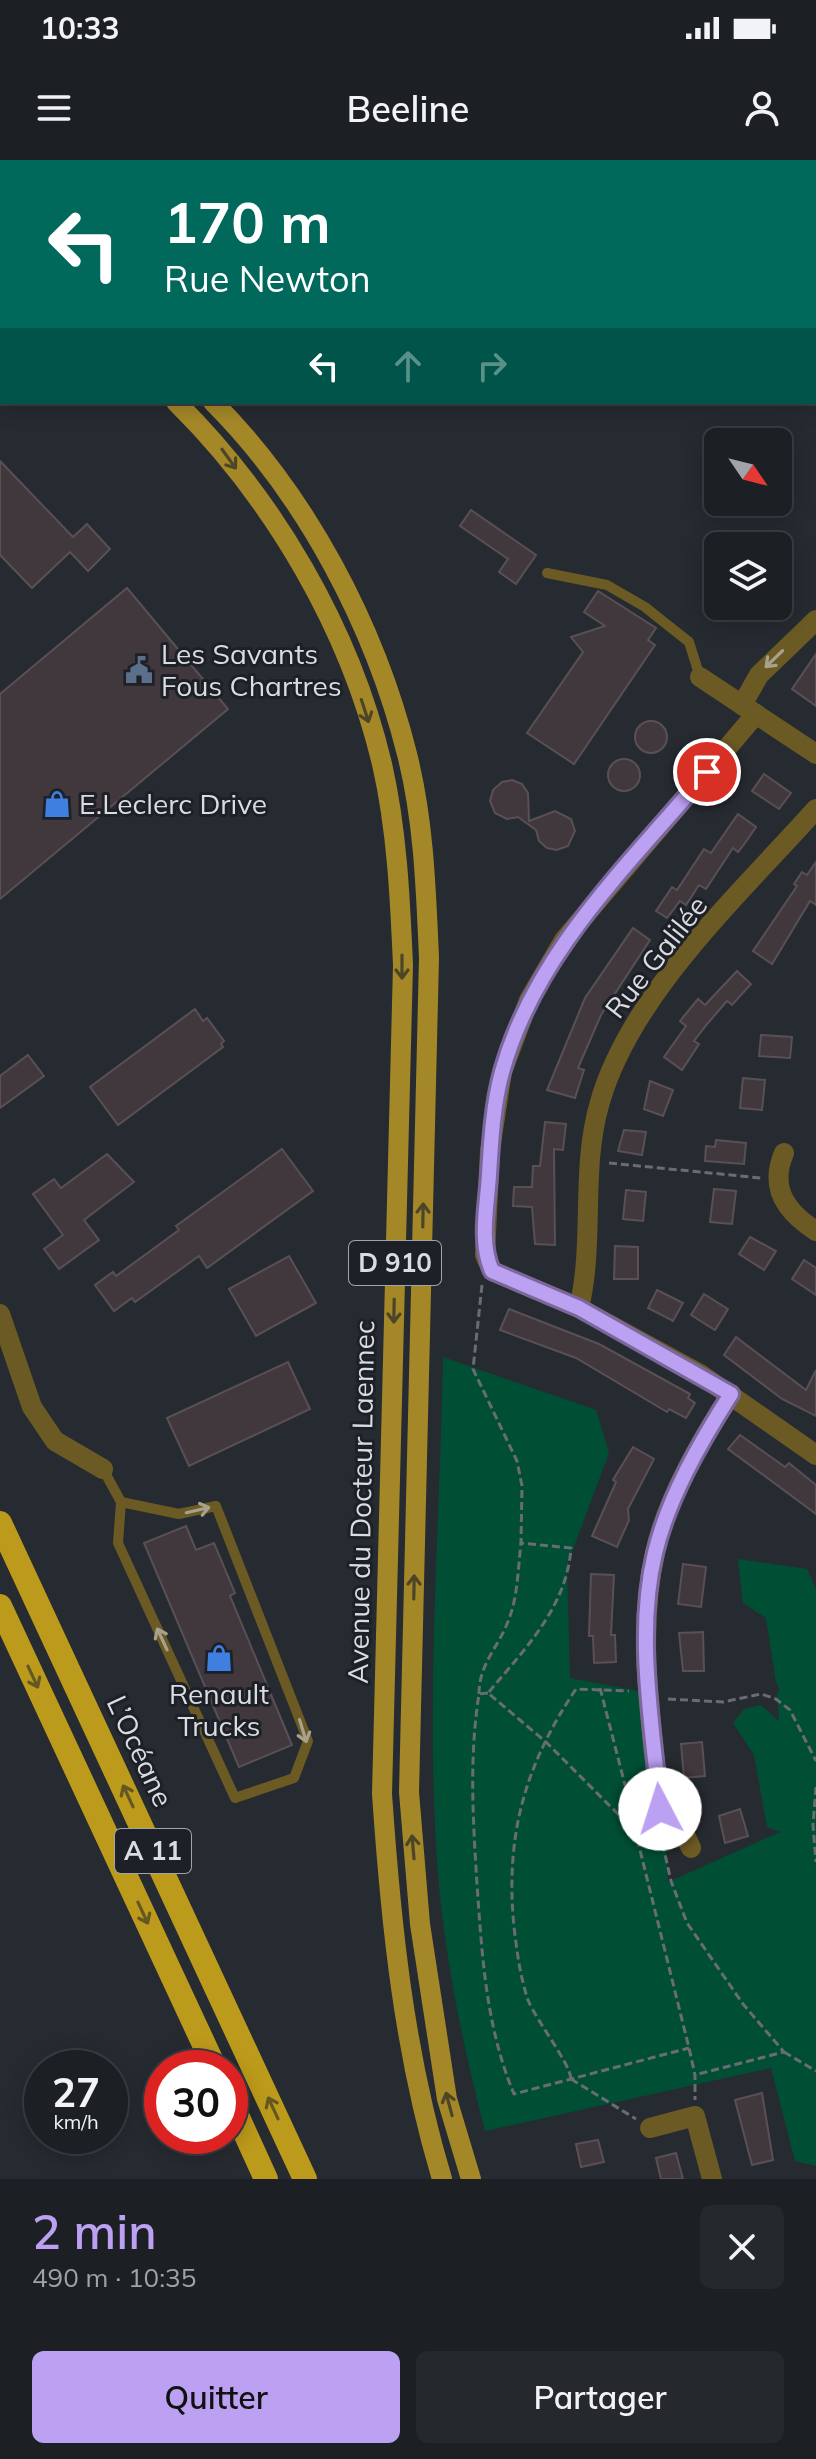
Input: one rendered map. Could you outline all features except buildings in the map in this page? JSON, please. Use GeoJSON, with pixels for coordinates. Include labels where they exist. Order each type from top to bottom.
{"type":"FeatureCollection","features":[{"type":"Feature","properties":{"kind":"highway","name":"L’Océane"},"geometry":{"type":"LineString","coordinates":[[0,1523],[305,2179]]}},
{"type":"Feature","properties":{"kind":"highway","name":"A 11"},"geometry":{"type":"LineString","coordinates":[[0,1606],[207,2050]]}},
{"type":"Feature","properties":{"kind":"highway"},"geometry":{"type":"LineString","coordinates":[[248,2140],[266,2179]]}},
{"type":"Feature","properties":{"kind":"main road","name":"Avenue du Docteur Laennec"},"geometry":{"type":"LineString","coordinates":[[178,404],[215,441],[284,534],[347,655],[382,764],[398,867],[403,965],[382,1794],[391,1932],[421,2109],[442,2179]]}},
{"type":"Feature","properties":{"kind":"main road","name":"Avenue du Docteur Laennec"},"geometry":{"type":"LineString","coordinates":[[215,404],[233,422],[305,516],[368,639],[407,754],[425,859],[429,958],[409,1792],[420,1924],[444,2085],[471,2179]]}},
{"type":"Feature","properties":{"kind":"street"},"geometry":{"type":"LineString","coordinates":[[816,620],[759,675],[749,710],[564,940],[529,1000],[502,1072],[490,1150],[485,1255],[492,1271],[579,1308],[731,1394],[816,1455]]}},
{"type":"Feature","properties":{"kind":"street"},"geometry":{"type":"LineString","coordinates":[[700,677],[816,754]]}},
{"type":"Feature","properties":{"kind":"street","name":"Rue Galilée"},"geometry":{"type":"LineString","coordinates":[[579,1308],[585,1283],[589,1161],[600,1103],[630,1033],[676,967],[816,809]]}},
{"type":"Feature","properties":{"kind":"street"},"geometry":{"type":"LineString","coordinates":[[784,1153],[776,1180],[784,1205],[816,1231]]}},
{"type":"Feature","properties":{"kind":"street"},"geometry":{"type":"LineString","coordinates":[[0,1314],[32,1407],[55,1441],[103,1469]]}},
{"type":"Feature","properties":{"kind":"street"},"geometry":{"type":"LineString","coordinates":[[691,1848],[681,1826],[660,1809],[647,1631],[655,1553],[694,1460],[731,1394]]}},
{"type":"Feature","properties":{"kind":"street"},"geometry":{"type":"LineString","coordinates":[[650,2128],[695,2116],[712,2179]]}},
{"type":"Feature","properties":{"kind":"lane"},"geometry":{"type":"LineString","coordinates":[[547,573],[607,585],[645,607],[689,642],[700,677]]}},
{"type":"Feature","properties":{"kind":"lane"},"geometry":{"type":"LineString","coordinates":[[103,1469],[121,1502],[118,1543],[235,1798],[294,1778],[308,1741],[216,1506],[179,1514],[121,1502]]}},
{"type":"Feature","properties":{"kind":"path"},"geometry":{"type":"LineString","coordinates":[[589,1161],[776,1180]]}},
{"type":"Feature","properties":{"kind":"path"},"geometry":{"type":"LineString","coordinates":[[492,1271],[483,1279],[479,1298],[473,1369],[517,1461],[522,1486],[521,1543],[512,1609],[498,1645],[483,1664],[472,1735],[473,1825],[481,1938],[498,2056],[514,2094],[689,2048]]}},
{"type":"Feature","properties":{"kind":"path"},"geometry":{"type":"LineString","coordinates":[[479,1694],[488,1693],[541,1628],[557,1600],[570,1566],[571,1548],[521,1543]]}},
{"type":"Feature","properties":{"kind":"path"},"geometry":{"type":"LineString","coordinates":[[600,1688],[634,1820],[632,1828]]}},
{"type":"Feature","properties":{"kind":"path"},"geometry":{"type":"LineString","coordinates":[[488,1693],[546,1742],[632,1828],[695,2075],[695,2116]]}},
{"type":"Feature","properties":{"kind":"path"},"geometry":{"type":"LineString","coordinates":[[790,1710],[816,1761]]}},
{"type":"Feature","properties":{"kind":"path"},"geometry":{"type":"LineString","coordinates":[[546,1742],[529,1775],[519,1811],[511,1893],[519,1969],[528,1999],[541,2028],[570,2068],[571,2079]]}},
{"type":"Feature","properties":{"kind":"path"},"geometry":{"type":"LineString","coordinates":[[816,1787],[813,1825],[816,1862]]}},
{"type":"Feature","properties":{"kind":"path"},"geometry":{"type":"LineString","coordinates":[[634,1820],[651,1820],[659,1831],[671,1881],[687,1923],[743,2004],[784,2052],[816,2071]]}},
{"type":"Feature","properties":{"kind":"path"},"geometry":{"type":"LineString","coordinates":[[695,2075],[784,2052]]}},
{"type":"Feature","properties":{"kind":"path"},"geometry":{"type":"LineString","coordinates":[[571,2079],[650,2128]]}},
{"type":"Feature","properties":{"kind":"green space"},"geometry":{"type":"Polygon","coordinates":[[[443,1357],[596,1410],[609,1453],[567,1565],[570,1678],[659,1695],[668,1882],[780,1832],[767,1827],[754,1755],[733,1723],[744,1709],[761,1705],[779,1721],[777,1692],[780,1690],[766,1618],[743,1603],[738,1559],[807,1569],[816,1589],[816,2166],[795,2161],[771,2068],[485,2131],[463,2040],[442,1917],[435,1820],[434,1622],[443,1357]]]}},
{"type":"Feature","properties":{"kind":"place","name":"Les Savants Fous Chartres"},"geometry":{"type":"Point","coordinates":[139,670]}},
{"type":"Feature","properties":{"kind":"place","name":"E.Leclerc Drive"},"geometry":{"type":"Point","coordinates":[57,804]}},
{"type":"Feature","properties":{"kind":"place","name":"Renault Trucks"},"geometry":{"type":"Point","coordinates":[219,1658]}},
{"type":"Feature","properties":{"kind":"route"},"geometry":{"type":"LineString","coordinates":[[660,1809],[647,1631],[655,1553],[671,1508],[731,1394],[579,1308],[492,1271],[485,1255],[485,1235],[490,1150],[502,1072],[529,1000],[564,940],[707,772]]}}]}
